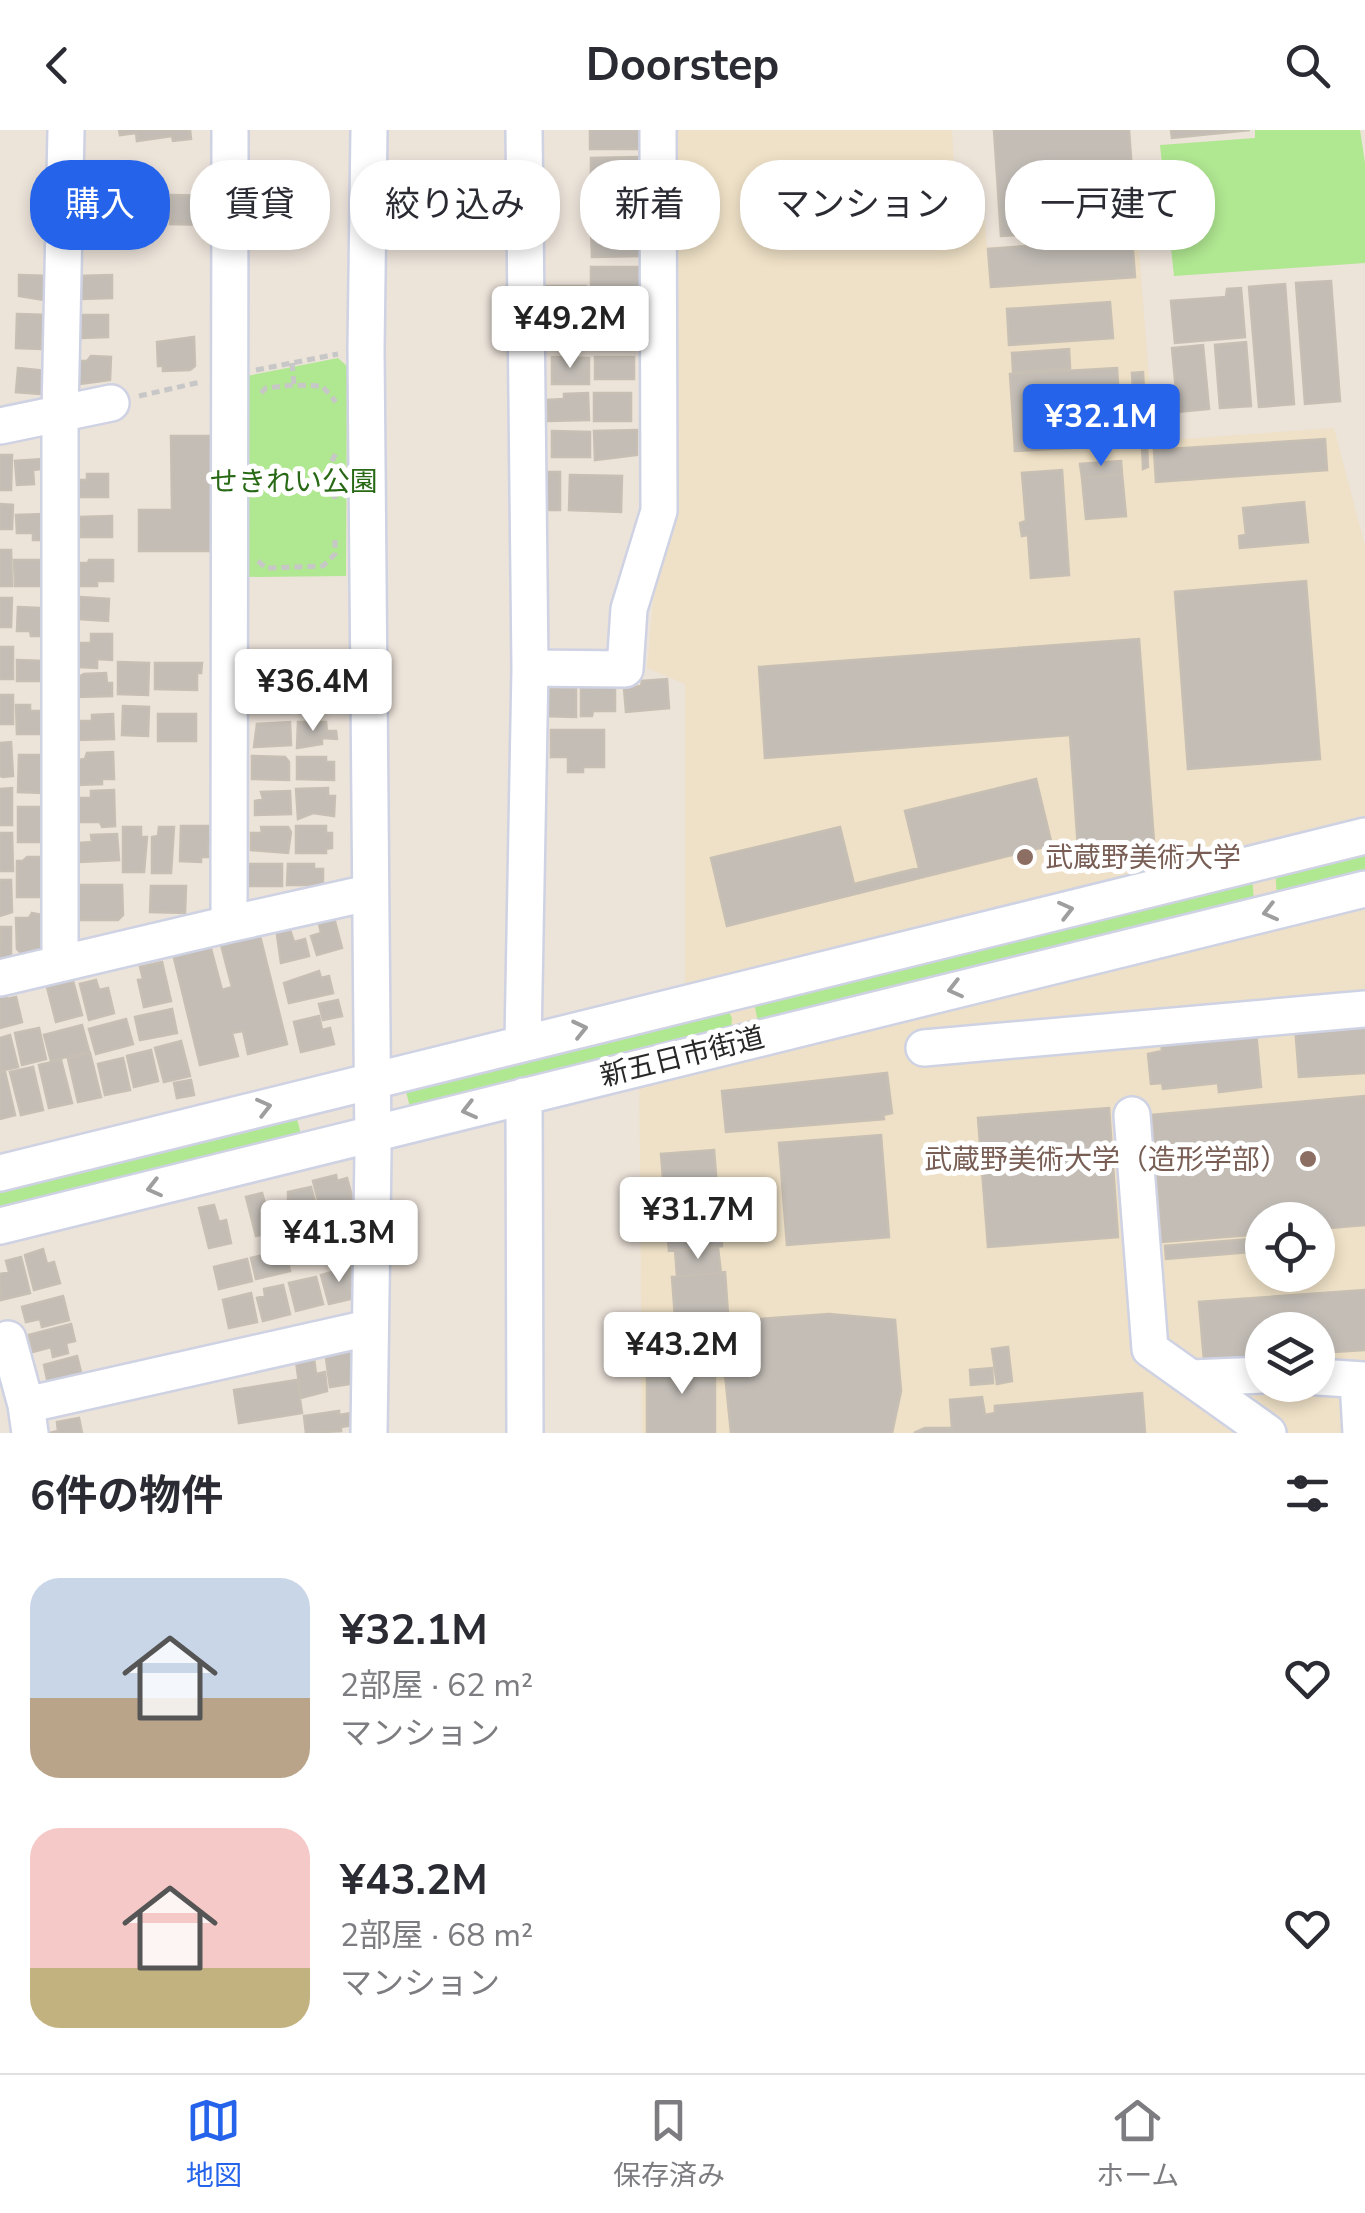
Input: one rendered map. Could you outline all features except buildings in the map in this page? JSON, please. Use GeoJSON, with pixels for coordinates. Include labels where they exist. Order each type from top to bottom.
{"type":"FeatureCollection","features":[{"type":"Feature","properties":{"kind":"street"},"geometry":{"type":"LineString","coordinates":[[60,962],[60,414],[66,130]]}},
{"type":"Feature","properties":{"kind":"street"},"geometry":{"type":"LineString","coordinates":[[228,924],[230,130]]}},
{"type":"Feature","properties":{"kind":"street"},"geometry":{"type":"LineString","coordinates":[[369,130],[368,893],[373,1134],[369,1433]]}},
{"type":"Feature","properties":{"kind":"street"},"geometry":{"type":"LineString","coordinates":[[523,1042],[530,668],[524,130]]}},
{"type":"Feature","properties":{"kind":"street"},"geometry":{"type":"LineString","coordinates":[[530,668],[625,668],[629,609],[659,511],[658,130]]}},
{"type":"Feature","properties":{"kind":"street"},"geometry":{"type":"LineString","coordinates":[[0,426],[112,402]]}},
{"type":"Feature","properties":{"kind":"street","name":"新五日市街道"},"geometry":{"type":"LineString","coordinates":[[0,1173],[1365,836]]}},
{"type":"Feature","properties":{"kind":"street","name":"新五日市街道"},"geometry":{"type":"LineString","coordinates":[[0,1226],[1365,889]]}},
{"type":"Feature","properties":{"kind":"street"},"geometry":{"type":"LineString","coordinates":[[0,978],[368,893]]}},
{"type":"Feature","properties":{"kind":"street"},"geometry":{"type":"LineString","coordinates":[[722,996],[737,1008],[742,1020],[738,1042]]}},
{"type":"Feature","properties":{"kind":"street"},"geometry":{"type":"LineString","coordinates":[[924,1048],[1365,1009]]}},
{"type":"Feature","properties":{"kind":"street"},"geometry":{"type":"LineString","coordinates":[[524,1096],[525,1433]]}},
{"type":"Feature","properties":{"kind":"street"},"geometry":{"type":"LineString","coordinates":[[1132,1115],[1150,1348],[1268,1433]]}},
{"type":"Feature","properties":{"kind":"street"},"geometry":{"type":"LineString","coordinates":[[8,1338],[28,1419],[368,1328]]}},
{"type":"Feature","properties":{"kind":"street"},"geometry":{"type":"LineString","coordinates":[[1192,1378],[1245,1375]]}},
{"type":"Feature","properties":{"kind":"street"},"geometry":{"type":"LineString","coordinates":[[1335,1378],[1361,1380],[1361,1433]]}},
{"type":"Feature","properties":{"kind":"path"},"geometry":{"type":"LineString","coordinates":[[112,402],[366,349]]}},
{"type":"Feature","properties":{"kind":"path"},"geometry":{"type":"LineString","coordinates":[[292,363],[294,385]]}},
{"type":"Feature","properties":{"kind":"path"},"geometry":{"type":"LineString","coordinates":[[251,402],[266,388],[322,386],[336,402],[336,418]]}},
{"type":"Feature","properties":{"kind":"path"},"geometry":{"type":"LineString","coordinates":[[335,508],[329,467],[336,453],[336,436]]}},
{"type":"Feature","properties":{"kind":"path"},"geometry":{"type":"LineString","coordinates":[[249,553],[266,568],[323,566],[335,554],[335,539]]}},
{"type":"Feature","properties":{"kind":"shaded area","name":"武蔵野美術大学"},"geometry":{"type":"Polygon","coordinates":[[[673,130],[952,130],[954,160],[740,160],[740,250],[985,250],[985,225],[987,247],[1005,246],[1005,250],[1139,250],[1154,441],[1334,428],[1365,546],[1365,1433],[642,1433],[639,1041],[685,1029],[685,684],[647,668],[655,581],[668,250],[720,250],[720,160],[672,160],[673,130]]]}},
{"type":"Feature","properties":{"kind":"green space"},"geometry":{"type":"Polygon","coordinates":[[[1255,130],[1360,130],[1365,163],[1365,263],[1174,276],[1171,250],[1215,250],[1215,160],[1162,160],[1160,145],[1255,138],[1255,130]]]}},
{"type":"Feature","properties":{"kind":"green space","name":"せきれい公園"},"geometry":{"type":"Polygon","coordinates":[[[338,358],[347,366],[346,576],[241,577],[247,376],[338,358]]]}},
{"type":"Feature","properties":{"kind":"green space"},"geometry":{"type":"Polygon","coordinates":[[[1365,846],[1365,875],[1277,897],[1275,868],[1365,846]]]}},
{"type":"Feature","properties":{"kind":"green space"},"geometry":{"type":"Polygon","coordinates":[[[1252,874],[1254,903],[759,1027],[753,998],[1252,874]]]}},
{"type":"Feature","properties":{"kind":"green space"},"geometry":{"type":"Polygon","coordinates":[[[728,1010],[731,1028],[411,1111],[404,1084],[728,1010]]]}},
{"type":"Feature","properties":{"kind":"green space"},"geometry":{"type":"Polygon","coordinates":[[[295,1111],[302,1138],[0,1213],[0,1184],[295,1111]]]}},
{"type":"Feature","properties":{"kind":"place","name":"武蔵野美術大学"},"geometry":{"type":"Point","coordinates":[1025,857]}},
{"type":"Feature","properties":{"kind":"place","name":"武蔵野美術大学（造形学部）"},"geometry":{"type":"Point","coordinates":[1308,1159]}}]}
